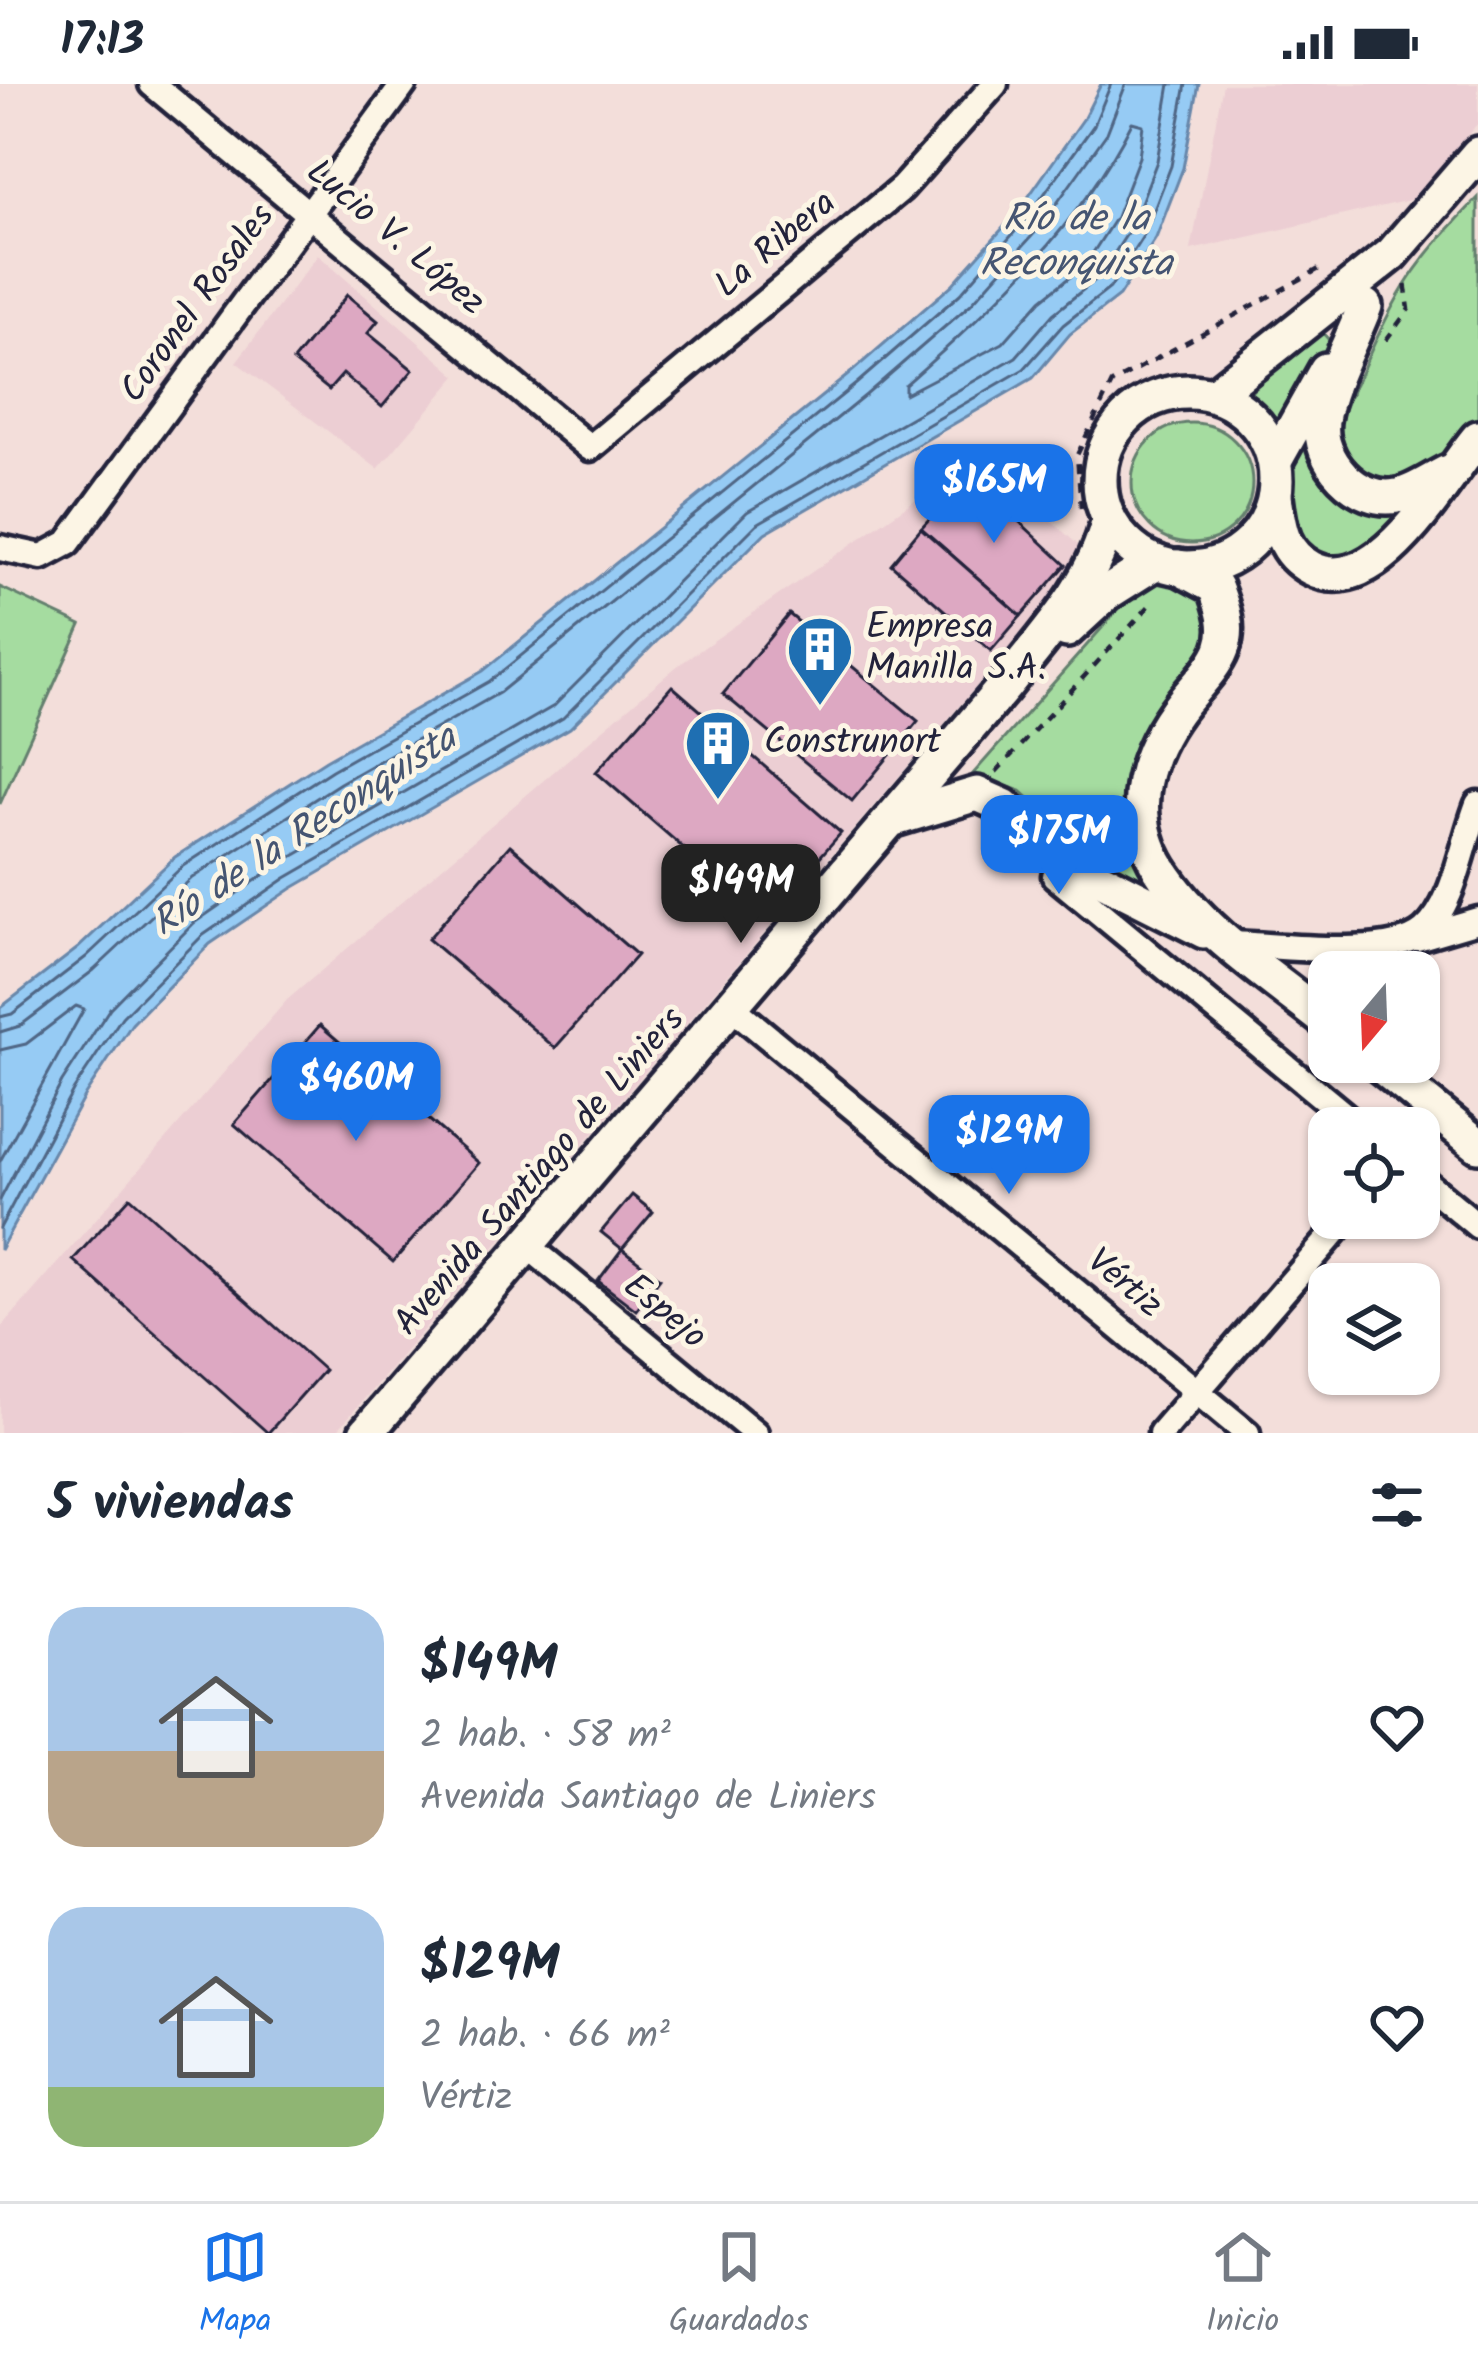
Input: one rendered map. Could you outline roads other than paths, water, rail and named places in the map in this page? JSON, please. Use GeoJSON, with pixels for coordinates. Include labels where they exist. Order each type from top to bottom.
{"type":"FeatureCollection","features":[{"type":"Feature","properties":{"kind":"main road"},"geometry":{"type":"LineString","coordinates":[[1274,461],[1365,306],[1478,154]]}},
{"type":"Feature","properties":{"kind":"main road"},"geometry":{"type":"LineString","coordinates":[[1214,395],[1401,262]]}},
{"type":"Feature","properties":{"kind":"main road"},"geometry":{"type":"LineString","coordinates":[[1365,306],[1321,422],[1327,454],[1343,480],[1396,497],[1450,471]]}},
{"type":"Feature","properties":{"kind":"main road"},"geometry":{"type":"LineString","coordinates":[[1308,1006],[1232,944],[1160,869],[1141,812],[1150,753],[1222,649],[1226,615],[1215,587],[1165,575],[1095,516],[1100,462],[1121,423],[1156,397],[1184,391],[1214,395],[1253,420],[1274,461],[1275,496],[1286,547],[1318,572],[1336,573],[1372,565],[1392,549],[1478,438]]}},
{"type":"Feature","properties":{"kind":"main road"},"geometry":{"type":"LineString","coordinates":[[1165,575],[1229,558],[1258,532],[1275,496]]}},
{"type":"Feature","properties":{"kind":"main road","name":"Avenida Santiago de Liniers"},"geometry":{"type":"LineString","coordinates":[[366,1433],[896,819],[1004,687],[1102,552],[1095,516]]}},
{"type":"Feature","properties":{"kind":"main road","name":"Avenida Santiago de Liniers"},"geometry":{"type":"LineString","coordinates":[[1004,687],[1108,593],[1165,575]]}},
{"type":"Feature","properties":{"kind":"main road"},"geometry":{"type":"LineString","coordinates":[[896,819],[947,799],[977,794],[1004,806],[1075,866],[1111,888],[1232,944]]}},
{"type":"Feature","properties":{"kind":"main road"},"geometry":{"type":"LineString","coordinates":[[1402,1083],[1478,1145]]}},
{"type":"Feature","properties":{"kind":"street","name":"Lucio V. López"},"geometry":{"type":"LineString","coordinates":[[152,84],[590,448]]}},
{"type":"Feature","properties":{"kind":"street","name":"Coronel Rosales"},"geometry":{"type":"LineString","coordinates":[[0,548],[42,557],[68,543],[404,84]]}},
{"type":"Feature","properties":{"kind":"street","name":"La Ribera"},"geometry":{"type":"LineString","coordinates":[[590,448],[902,188],[995,84]]}},
{"type":"Feature","properties":{"kind":"street"},"geometry":{"type":"LineString","coordinates":[[1409,940],[1426,930],[1438,912],[1478,804]]}},
{"type":"Feature","properties":{"kind":"street"},"geometry":{"type":"LineString","coordinates":[[1055,875],[1335,1107]]}},
{"type":"Feature","properties":{"kind":"street"},"geometry":{"type":"LineString","coordinates":[[1232,944],[1372,947],[1478,920]]}},
{"type":"Feature","properties":{"kind":"street","name":"Vértiz"},"geometry":{"type":"LineString","coordinates":[[733,1008],[1247,1433]]}},
{"type":"Feature","properties":{"kind":"street"},"geometry":{"type":"LineString","coordinates":[[1440,1194],[1478,1226]]}},
{"type":"Feature","properties":{"kind":"street"},"geometry":{"type":"LineString","coordinates":[[1161,1433],[1329,1239]]}},
{"type":"Feature","properties":{"kind":"street","name":"Espejo"},"geometry":{"type":"LineString","coordinates":[[528,1246],[754,1433]]}},
{"type":"Feature","properties":{"kind":"water","name":"Río de la Reconquista"},"geometry":{"type":"Polygon","coordinates":[[[1101,84],[1199,84],[1183,168],[1156,238],[1119,296],[1070,334],[1033,378],[765,533],[570,728],[291,889],[210,944],[132,1024],[85,1095],[0,1250],[0,1008],[78,948],[175,857],[326,760],[483,671],[848,375],[952,285],[1019,210],[1084,118],[1101,84]]]}},
{"type":"Feature","properties":{"kind":"place","name":"Empresa Manilla S.A."},"geometry":{"type":"Point","coordinates":[820,708]}},
{"type":"Feature","properties":{"kind":"place","name":"Construnort"},"geometry":{"type":"Point","coordinates":[718,802]}}]}
